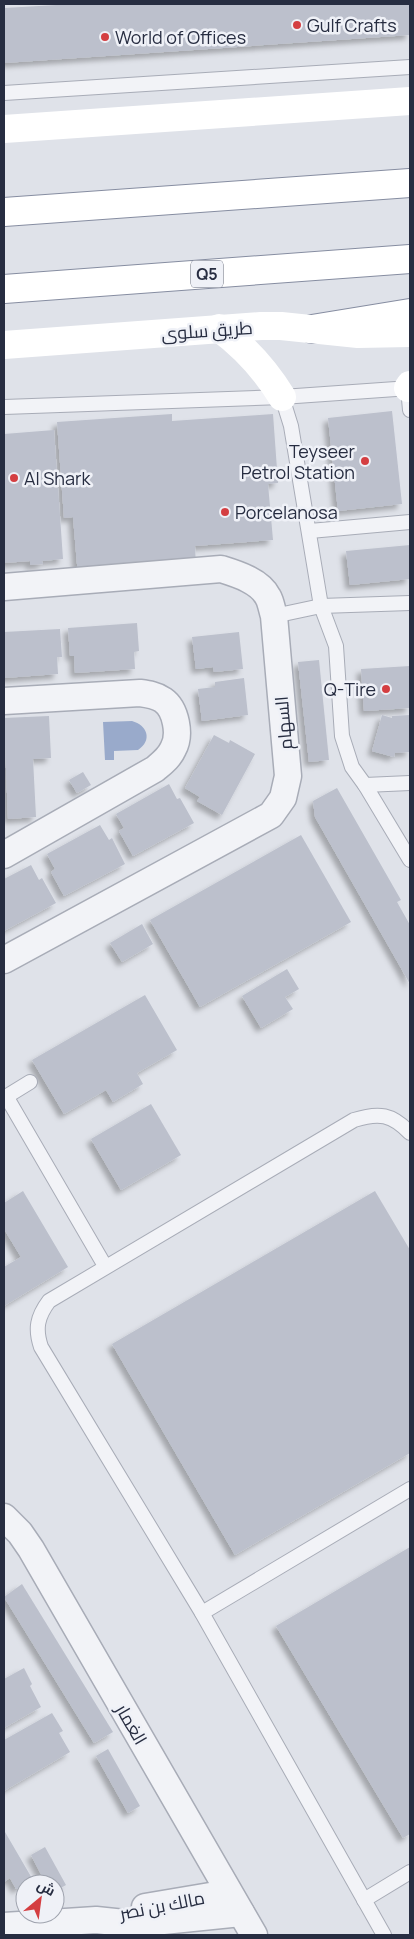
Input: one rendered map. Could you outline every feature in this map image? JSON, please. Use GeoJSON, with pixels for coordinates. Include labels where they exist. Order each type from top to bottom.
{"type":"FeatureCollection","features":[{"type":"Feature","properties":{"kind":"main road"},"geometry":{"type":"LineString","coordinates":[[4,129],[410,101]]}},
{"type":"Feature","properties":{"kind":"main road"},"geometry":{"type":"LineString","coordinates":[[4,112],[48,127]]}},
{"type":"Feature","properties":{"kind":"main road"},"geometry":{"type":"LineString","coordinates":[[4,212],[410,183]]}},
{"type":"Feature","properties":{"kind":"main road","name":"Q5"},"geometry":{"type":"LineString","coordinates":[[4,289],[410,259]]}},
{"type":"Feature","properties":{"kind":"main road"},"geometry":{"type":"LineString","coordinates":[[312,329],[410,312]]}},
{"type":"Feature","properties":{"kind":"main road","name":"طريق سلوى"},"geometry":{"type":"LineString","coordinates":[[4,345],[219,328],[281,326],[358,334],[410,333]]}},
{"type":"Feature","properties":{"kind":"main road"},"geometry":{"type":"LineString","coordinates":[[219,328],[255,358],[270,377],[282,398]]}},
{"type":"Feature","properties":{"kind":"street","name":"السهام"},"geometry":{"type":"LineString","coordinates":[[4,586],[221,569],[240,574],[256,584],[268,596],[274,616],[288,776],[283,798],[271,815],[4,960]]}},
{"type":"Feature","properties":{"kind":"street"},"geometry":{"type":"LineString","coordinates":[[4,701],[140,693],[153,695],[164,700],[171,708],[177,735],[174,748],[166,760],[155,769],[4,855]]}},
{"type":"Feature","properties":{"kind":"street","name":"الغمار"},"geometry":{"type":"LineString","coordinates":[[4,1517],[20,1533],[31,1549],[254,1935]]}},
{"type":"Feature","properties":{"kind":"street","name":"مالك بن نصر"},"geometry":{"type":"LineString","coordinates":[[4,1926],[41,1929],[96,1920],[131,1910],[234,1903]]}},
{"type":"Feature","properties":{"kind":"lane"},"geometry":{"type":"LineString","coordinates":[[4,93],[410,67]]}},
{"type":"Feature","properties":{"kind":"lane"},"geometry":{"type":"LineString","coordinates":[[4,407],[410,393]]}},
{"type":"Feature","properties":{"kind":"lane"},"geometry":{"type":"LineString","coordinates":[[282,398],[291,426],[321,606],[336,646],[342,736],[352,767],[365,785],[410,860]]}},
{"type":"Feature","properties":{"kind":"lane"},"geometry":{"type":"LineString","coordinates":[[310,531],[410,522]]}},
{"type":"Feature","properties":{"kind":"lane"},"geometry":{"type":"LineString","coordinates":[[274,616],[321,606],[410,603]]}},
{"type":"Feature","properties":{"kind":"lane"},"geometry":{"type":"LineString","coordinates":[[365,785],[410,783]]}},
{"type":"Feature","properties":{"kind":"lane"},"geometry":{"type":"LineString","coordinates":[[30,1082],[5,1097],[105,1266]]}},
{"type":"Feature","properties":{"kind":"lane"},"geometry":{"type":"LineString","coordinates":[[384,1935],[202,1613],[41,1347],[37,1336],[37,1323],[41,1311],[49,1301],[105,1266],[354,1120],[370,1115],[386,1116],[400,1123],[410,1134]]}},
{"type":"Feature","properties":{"kind":"lane"},"geometry":{"type":"LineString","coordinates":[[202,1613],[410,1489]]}},
{"type":"Feature","properties":{"kind":"lane"},"geometry":{"type":"LineString","coordinates":[[364,1900],[410,1872]]}},
{"type":"Feature","properties":{"kind":"water"},"geometry":{"type":"Polygon","coordinates":[[[132,721],[144,729],[147,737],[146,742],[138,750],[114,751],[114,760],[105,760],[103,722],[132,721]]]}},
{"type":"Feature","properties":{"kind":"building"},"geometry":{"type":"Polygon","coordinates":[[[74,4],[410,4],[410,35],[4,63],[4,8],[74,4]]]}},
{"type":"Feature","properties":{"kind":"building","name":"Teyseer Petrol Station"},"geometry":{"type":"Polygon","coordinates":[[[392,411],[402,504],[338,511],[328,418],[392,411]]]}},
{"type":"Feature","properties":{"kind":"building"},"geometry":{"type":"Polygon","coordinates":[[[172,414],[172,421],[273,414],[278,483],[268,484],[273,540],[195,546],[196,567],[78,576],[73,517],[64,518],[57,422],[172,414]]]}},
{"type":"Feature","properties":{"kind":"building"},"geometry":{"type":"Polygon","coordinates":[[[54,430],[63,559],[42,561],[43,564],[30,565],[30,561],[4,563],[4,434],[54,430]]]}},
{"type":"Feature","properties":{"kind":"building"},"geometry":{"type":"Polygon","coordinates":[[[410,545],[410,579],[350,585],[346,551],[410,545]]]}},
{"type":"Feature","properties":{"kind":"building"},"geometry":{"type":"Polygon","coordinates":[[[137,623],[139,651],[134,652],[135,669],[75,673],[74,656],[70,656],[68,628],[137,623]]]}},
{"type":"Feature","properties":{"kind":"building"},"geometry":{"type":"Polygon","coordinates":[[[60,629],[62,657],[57,657],[58,674],[4,678],[4,632],[60,629]]]}},
{"type":"Feature","properties":{"kind":"building"},"geometry":{"type":"Polygon","coordinates":[[[239,632],[243,669],[214,672],[213,667],[196,669],[192,637],[239,632]]]}},
{"type":"Feature","properties":{"kind":"building"},"geometry":{"type":"Polygon","coordinates":[[[319,660],[329,760],[309,762],[298,662],[319,660]]]}},
{"type":"Feature","properties":{"kind":"building","name":"Q-Tire"},"geometry":{"type":"Polygon","coordinates":[[[410,666],[410,708],[364,711],[361,669],[410,666]]]}},
{"type":"Feature","properties":{"kind":"building"},"geometry":{"type":"Polygon","coordinates":[[[244,678],[248,715],[202,721],[198,689],[215,687],[215,682],[244,678]]]}},
{"type":"Feature","properties":{"kind":"building"},"geometry":{"type":"Polygon","coordinates":[[[382,715],[392,718],[392,716],[410,715],[410,752],[395,753],[394,757],[372,751],[382,715]]]}},
{"type":"Feature","properties":{"kind":"building"},"geometry":{"type":"Polygon","coordinates":[[[49,716],[51,758],[33,759],[36,817],[8,819],[4,718],[49,716]]]}},
{"type":"Feature","properties":{"kind":"building"},"geometry":{"type":"Polygon","coordinates":[[[214,735],[229,743],[230,740],[255,754],[222,815],[197,801],[200,797],[185,788],[214,735]]]}},
{"type":"Feature","properties":{"kind":"building"},"geometry":{"type":"Polygon","coordinates":[[[83,772],[91,785],[77,793],[69,780],[83,772]]]}},
{"type":"Feature","properties":{"kind":"building"},"geometry":{"type":"Polygon","coordinates":[[[169,784],[177,799],[180,798],[194,823],[133,856],[119,831],[124,828],[116,814],[169,784]]]}},
{"type":"Feature","properties":{"kind":"building"},"geometry":{"type":"Polygon","coordinates":[[[337,788],[401,900],[397,902],[410,925],[410,984],[315,817],[313,801],[337,788]]]}},
{"type":"Feature","properties":{"kind":"building"},"geometry":{"type":"Polygon","coordinates":[[[100,825],[109,840],[112,838],[125,864],[64,896],[51,872],[55,869],[47,854],[100,825]]]}},
{"type":"Feature","properties":{"kind":"building"},"geometry":{"type":"Polygon","coordinates":[[[301,835],[351,922],[200,1007],[150,920],[301,835]]]}},
{"type":"Feature","properties":{"kind":"building"},"geometry":{"type":"Polygon","coordinates":[[[31,865],[39,880],[42,878],[56,903],[4,931],[4,879],[31,865]]]}},
{"type":"Feature","properties":{"kind":"building"},"geometry":{"type":"Polygon","coordinates":[[[142,924],[153,944],[122,962],[110,943],[142,924]]]}},
{"type":"Feature","properties":{"kind":"building"},"geometry":{"type":"Polygon","coordinates":[[[287,969],[299,989],[285,997],[293,1009],[261,1028],[242,996],[287,969]]]}},
{"type":"Feature","properties":{"kind":"building"},"geometry":{"type":"Polygon","coordinates":[[[145,995],[177,1050],[137,1073],[143,1084],[113,1102],[106,1090],[64,1114],[32,1060],[145,995]]]}},
{"type":"Feature","properties":{"kind":"building"},"geometry":{"type":"Polygon","coordinates":[[[151,1104],[181,1155],[121,1190],[91,1139],[151,1104]]]}},
{"type":"Feature","properties":{"kind":"building"},"geometry":{"type":"Polygon","coordinates":[[[23,1191],[68,1267],[4,1306],[4,1267],[21,1257],[4,1229],[4,1203],[23,1191]]]}},
{"type":"Feature","properties":{"kind":"building"},"geometry":{"type":"Polygon","coordinates":[[[375,1191],[410,1250],[410,1453],[235,1555],[112,1344],[375,1191]]]}},
{"type":"Feature","properties":{"kind":"building"},"geometry":{"type":"Polygon","coordinates":[[[410,1547],[410,1834],[403,1838],[276,1626],[410,1547]]]}},
{"type":"Feature","properties":{"kind":"building"},"geometry":{"type":"Polygon","coordinates":[[[22,1584],[113,1732],[94,1743],[4,1597],[22,1584]]]}},
{"type":"Feature","properties":{"kind":"building"},"geometry":{"type":"Polygon","coordinates":[[[24,1668],[32,1684],[30,1686],[41,1707],[4,1728],[4,1679],[24,1668]]]}},
{"type":"Feature","properties":{"kind":"building"},"geometry":{"type":"Polygon","coordinates":[[[52,1713],[63,1731],[59,1733],[70,1752],[4,1791],[4,1740],[52,1713]]]}},
{"type":"Feature","properties":{"kind":"building"},"geometry":{"type":"Polygon","coordinates":[[[108,1749],[140,1806],[128,1813],[96,1756],[108,1749]]]}},
{"type":"Feature","properties":{"kind":"building"},"geometry":{"type":"Polygon","coordinates":[[[4,1833],[30,1874],[15,1874],[15,1887],[10,1878],[4,1882],[4,1833]]]}},
{"type":"Feature","properties":{"kind":"building"},"geometry":{"type":"Polygon","coordinates":[[[45,1847],[60,1874],[41,1874],[31,1855],[45,1847]]]}},
{"type":"Feature","properties":{"kind":"place","name":"Gulf Crafts"},"geometry":{"type":"Point","coordinates":[297,25]}},
{"type":"Feature","properties":{"kind":"place","name":"World of Offices"},"geometry":{"type":"Point","coordinates":[105,37]}},
{"type":"Feature","properties":{"kind":"place","name":"Teyseer Petrol Station"},"geometry":{"type":"Point","coordinates":[365,461]}},
{"type":"Feature","properties":{"kind":"place","name":"Al Shark"},"geometry":{"type":"Point","coordinates":[14,478]}},
{"type":"Feature","properties":{"kind":"place","name":"Porcelanosa"},"geometry":{"type":"Point","coordinates":[225,512]}},
{"type":"Feature","properties":{"kind":"place","name":"Q-Tire"},"geometry":{"type":"Point","coordinates":[386,689]}}]}
